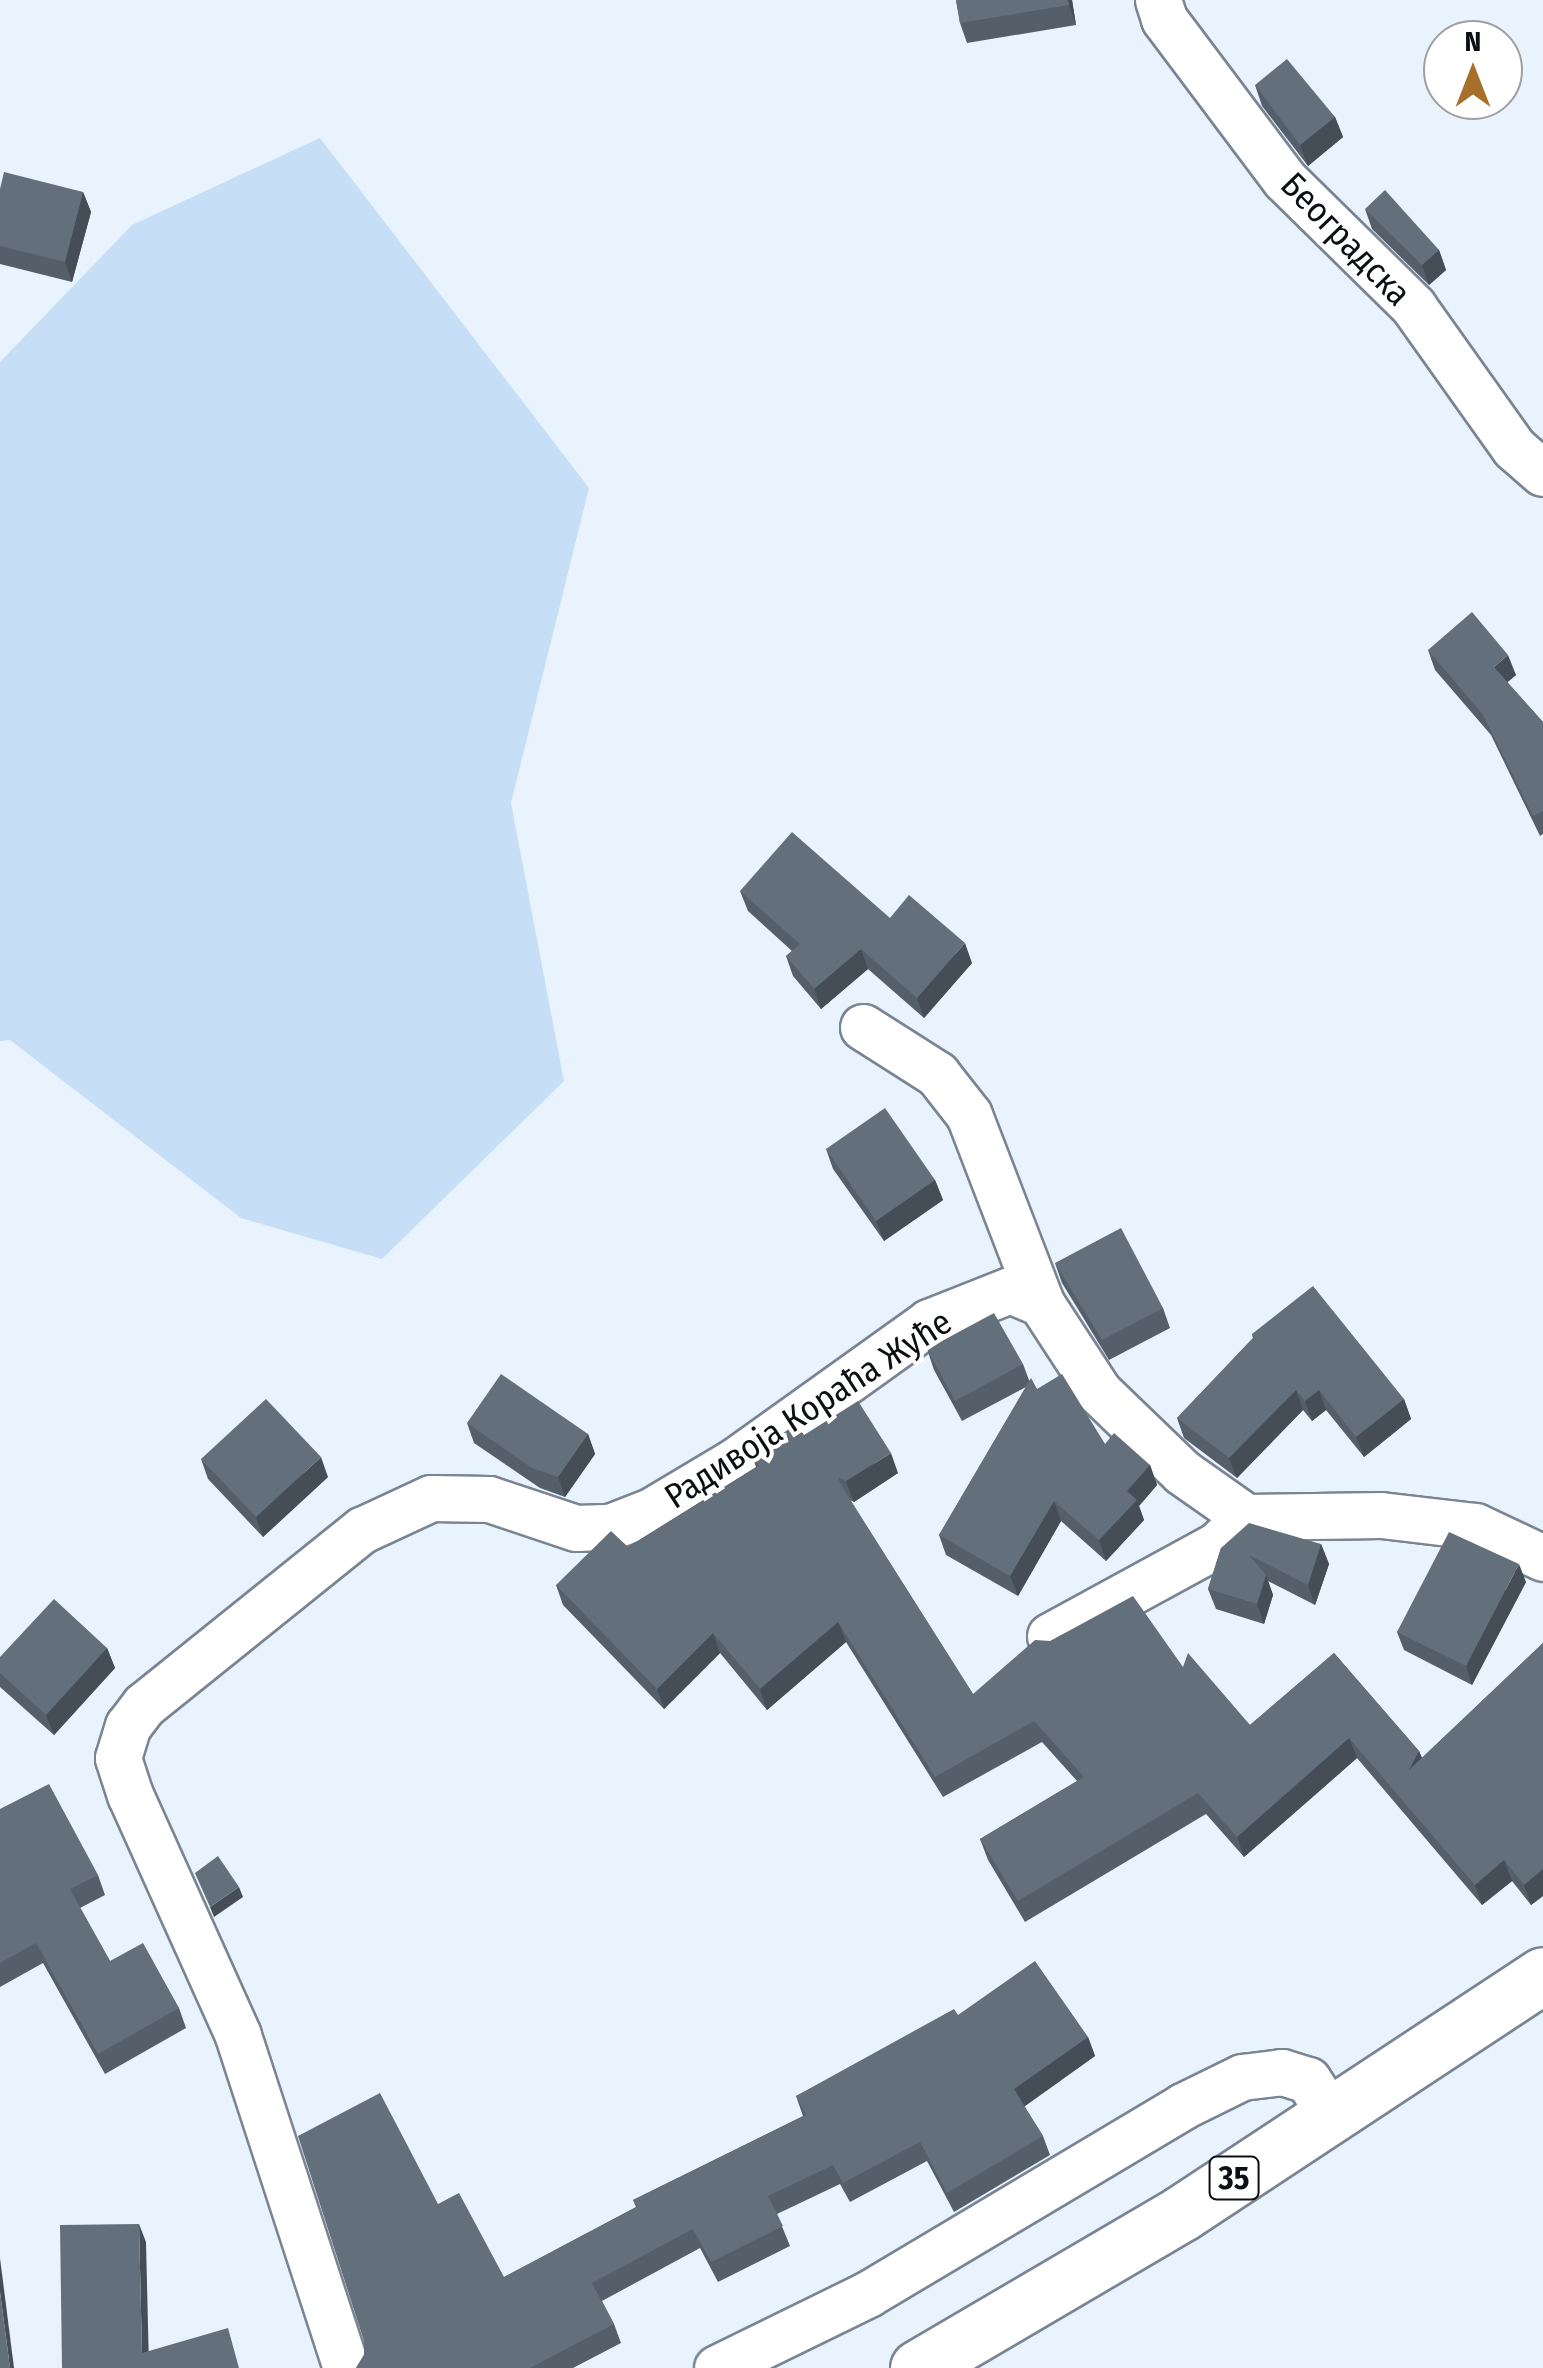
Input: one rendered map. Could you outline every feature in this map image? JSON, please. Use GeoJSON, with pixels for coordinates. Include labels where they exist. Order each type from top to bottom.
{"type":"FeatureCollection","features":[{"type":"Feature","properties":{"kind":"main road","name":"35"},"geometry":{"type":"LineString","coordinates":[[918,2368],[1182,2213],[1543,1974]]}},
{"type":"Feature","properties":{"kind":"street","name":"Београдска"},"geometry":{"type":"LineString","coordinates":[[1158,0],[1164,20],[1285,180],[1413,306],[1514,448],[1543,473]]}},
{"type":"Feature","properties":{"kind":"street"},"geometry":{"type":"LineString","coordinates":[[863,1028],[937,1074],[969,1115],[1041,1303],[1100,1392],[1182,1472],[1246,1516],[1380,1515],[1475,1526],[1543,1558]]}},
{"type":"Feature","properties":{"kind":"street","name":"Радивоја Кораћа Жуће"},"geometry":{"type":"LineString","coordinates":[[346,2368],[238,2035],[130,1795],[118,1758],[128,1726],[144,1705],[362,1530],[431,1498],[489,1499],[576,1528],[610,1527],[650,1511],[735,1461],[929,1322],[1010,1290],[1041,1303]]}},
{"type":"Feature","properties":{"kind":"street"},"geometry":{"type":"LineString","coordinates":[[1050,1636],[1218,1545],[1246,1516]]}},
{"type":"Feature","properties":{"kind":"street"},"geometry":{"type":"LineString","coordinates":[[717,2368],[868,2294],[1183,2106],[1242,2077],[1282,2072],[1308,2080],[1330,2114]]}},
{"type":"Feature","properties":{"kind":"shaded area"},"geometry":{"type":"Polygon","coordinates":[[[320,138],[589,488],[511,803],[564,1081],[382,1259],[241,1218],[10,1040],[0,1041],[0,362],[132,225],[320,138]]]}},
{"type":"Feature","properties":{"kind":"building"},"geometry":{"type":"Polygon","coordinates":[[[956,0],[1068,0],[1069,5],[960,23],[956,0]]]}},
{"type":"Feature","properties":{"kind":"building"},"geometry":{"type":"Polygon","coordinates":[[[1287,59],[1335,117],[1300,145],[1255,85],[1287,59]]]}},
{"type":"Feature","properties":{"kind":"building"},"geometry":{"type":"Polygon","coordinates":[[[4,172],[83,192],[65,262],[0,246],[0,189],[4,172]]]}},
{"type":"Feature","properties":{"kind":"building"},"geometry":{"type":"Polygon","coordinates":[[[1385,190],[1439,250],[1422,265],[1365,209],[1385,190]]]}},
{"type":"Feature","properties":{"kind":"building"},"geometry":{"type":"Polygon","coordinates":[[[1472,612],[1508,655],[1494,667],[1543,722],[1543,811],[1533,816],[1483,715],[1428,650],[1472,612]]]}},
{"type":"Feature","properties":{"kind":"building"},"geometry":{"type":"Polygon","coordinates":[[[792,832],[890,918],[909,895],[965,943],[917,998],[861,949],[814,989],[786,956],[800,944],[740,891],[792,832]]]}},
{"type":"Feature","properties":{"kind":"building"},"geometry":{"type":"Polygon","coordinates":[[[885,1108],[935,1180],[876,1221],[826,1149],[885,1108]]]}},
{"type":"Feature","properties":{"kind":"building"},"geometry":{"type":"Polygon","coordinates":[[[1121,1228],[1163,1308],[1102,1340],[1055,1263],[1121,1228]]]}},
{"type":"Feature","properties":{"kind":"building"},"geometry":{"type":"Polygon","coordinates":[[[1313,1286],[1404,1399],[1356,1437],[1319,1390],[1305,1401],[1296,1390],[1229,1458],[1177,1418],[1254,1337],[1252,1334],[1313,1286]]]}},
{"type":"Feature","properties":{"kind":"building"},"geometry":{"type":"Polygon","coordinates":[[[994,1313],[1023,1364],[955,1401],[927,1349],[994,1313]]]}},
{"type":"Feature","properties":{"kind":"building"},"geometry":{"type":"Polygon","coordinates":[[[501,1374],[588,1434],[558,1477],[532,1468],[467,1423],[501,1374]]]}},
{"type":"Feature","properties":{"kind":"building"},"geometry":{"type":"Polygon","coordinates":[[[1062,1374],[1105,1444],[1114,1433],[1150,1465],[1127,1491],[1137,1500],[1099,1540],[1054,1501],[1010,1576],[939,1535],[1031,1378],[1037,1389],[1062,1374]]]}},
{"type":"Feature","properties":{"kind":"building"},"geometry":{"type":"Polygon","coordinates":[[[266,1399],[321,1457],[256,1517],[201,1459],[266,1399]]]}},
{"type":"Feature","properties":{"kind":"building"},"geometry":{"type":"Polygon","coordinates":[[[858,1401],[891,1453],[846,1481],[838,1477],[841,1485],[973,1694],[1035,1640],[1050,1641],[1133,1596],[1183,1667],[1188,1653],[1250,1725],[1334,1653],[1419,1751],[1409,1770],[1543,1643],[1543,1869],[1524,1885],[1504,1860],[1475,1885],[1349,1738],[1237,1837],[1198,1793],[1018,1901],[980,1839],[1084,1777],[1034,1721],[935,1777],[838,1622],[760,1689],[713,1633],[657,1689],[556,1585],[611,1531],[628,1547],[759,1466],[752,1455],[796,1424],[804,1435],[858,1401]]]}},
{"type":"Feature","properties":{"kind":"building"},"geometry":{"type":"Polygon","coordinates":[[[1249,1523],[1321,1544],[1308,1585],[1249,1555],[1266,1575],[1257,1604],[1208,1589],[1221,1548],[1249,1523]]]}},
{"type":"Feature","properties":{"kind":"building"},"geometry":{"type":"Polygon","coordinates":[[[1449,1532],[1519,1564],[1466,1666],[1397,1632],[1449,1532]]]}},
{"type":"Feature","properties":{"kind":"building"},"geometry":{"type":"Polygon","coordinates":[[[54,1599],[107,1648],[46,1715],[0,1673],[0,1657],[54,1599]]]}},
{"type":"Feature","properties":{"kind":"building"},"geometry":{"type":"Polygon","coordinates":[[[49,1784],[98,1875],[70,1889],[110,1961],[143,1943],[179,2008],[98,2054],[36,1943],[0,1963],[0,1809],[49,1784]]]}},
{"type":"Feature","properties":{"kind":"building"},"geometry":{"type":"Polygon","coordinates":[[[218,1856],[239,1887],[210,1907],[195,1873],[218,1856]]]}},
{"type":"Feature","properties":{"kind":"building"},"geometry":{"type":"Polygon","coordinates":[[[1035,1961],[1088,2037],[1014,2089],[1043,2136],[947,2193],[920,2142],[843,2183],[833,2165],[768,2196],[783,2226],[711,2262],[693,2229],[592,2283],[614,2324],[530,2368],[356,2368],[364,2355],[364,2341],[298,2136],[380,2093],[438,2204],[459,2193],[504,2277],[637,2207],[633,2200],[806,2115],[796,2096],[954,2009],[958,2015],[1035,1961]]]}},
{"type":"Feature","properties":{"kind":"building"},"geometry":{"type":"Polygon","coordinates":[[[139,2224],[142,2353],[228,2328],[239,2368],[62,2368],[60,2225],[139,2224]]]}},
{"type":"Feature","properties":{"kind":"building"},"geometry":{"type":"Polygon","coordinates":[[[0,2292],[10,2368],[0,2368],[0,2292]]]}}]}
